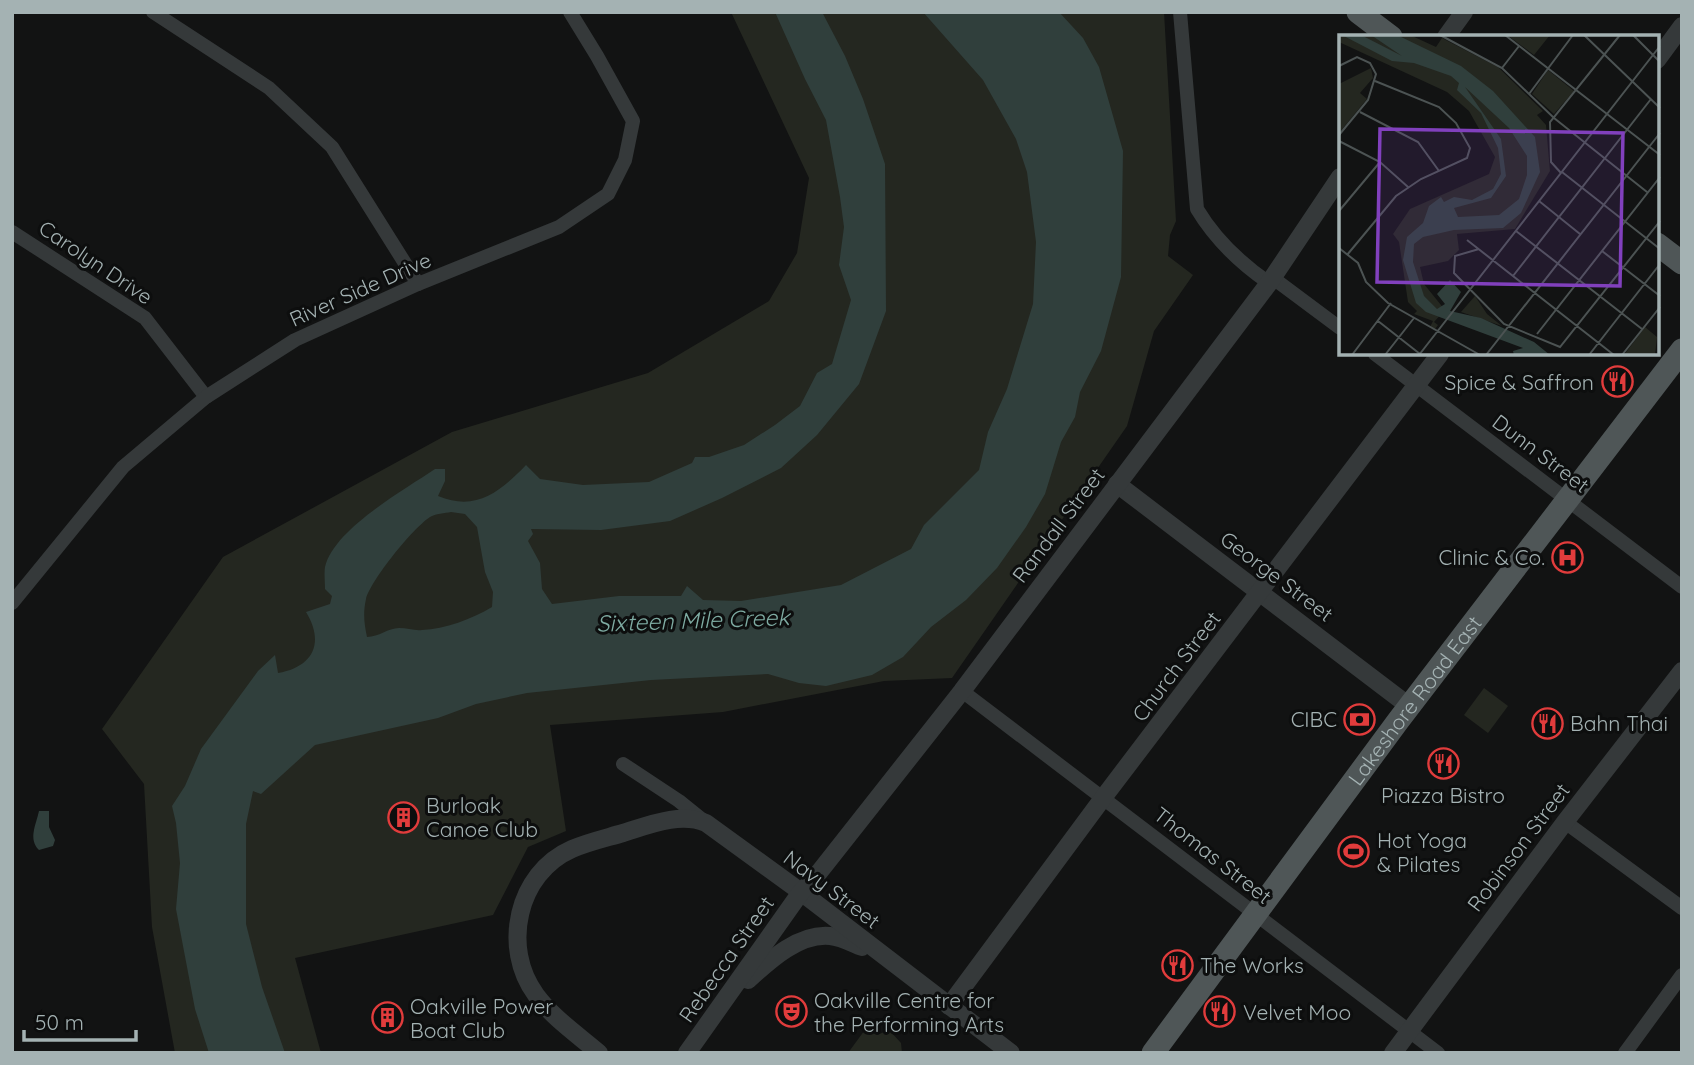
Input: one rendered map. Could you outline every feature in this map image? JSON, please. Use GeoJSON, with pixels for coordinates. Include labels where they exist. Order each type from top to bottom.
{"type":"FeatureCollection","features":[{"type":"Feature","properties":{"kind":"main road"},"geometry":{"type":"LineString","coordinates":[[1358,12],[1388,35]]}},
{"type":"Feature","properties":{"kind":"main road"},"geometry":{"type":"LineString","coordinates":[[1659,246],[1682,263]]}},
{"type":"Feature","properties":{"kind":"main road","name":"Lakeshore Road East"},"geometry":{"type":"LineString","coordinates":[[1153,1053],[1409,706],[1682,350]]}},
{"type":"Feature","properties":{"kind":"street"},"geometry":{"type":"LineString","coordinates":[[153,12],[269,88],[332,147],[418,284]]}},
{"type":"Feature","properties":{"kind":"street","name":"River Side Drive"},"geometry":{"type":"LineString","coordinates":[[12,604],[123,467],[206,397],[295,340],[418,284],[559,227],[608,194],[625,160],[633,121],[570,12]]}},
{"type":"Feature","properties":{"kind":"street"},"geometry":{"type":"LineString","coordinates":[[1180,12],[1197,209],[1206,225],[1230,251],[1339,327]]}},
{"type":"Feature","properties":{"kind":"street"},"geometry":{"type":"LineString","coordinates":[[1447,35],[1464,12]]}},
{"type":"Feature","properties":{"kind":"street"},"geometry":{"type":"LineString","coordinates":[[1659,57],[1682,26]]}},
{"type":"Feature","properties":{"kind":"street","name":"Randall Street"},"geometry":{"type":"LineString","coordinates":[[801,892],[962,691],[1271,280],[1339,178]]}},
{"type":"Feature","properties":{"kind":"street","name":"Carolyn Drive"},"geometry":{"type":"LineString","coordinates":[[12,232],[145,318],[206,397]]}},
{"type":"Feature","properties":{"kind":"street","name":"Dunn Street"},"geometry":{"type":"LineString","coordinates":[[1376,355],[1682,587]]}},
{"type":"Feature","properties":{"kind":"street","name":"Church Street"},"geometry":{"type":"LineString","coordinates":[[949,1006],[1103,798],[1439,355]]}},
{"type":"Feature","properties":{"kind":"street","name":"George Street"},"geometry":{"type":"LineString","coordinates":[[1117,484],[1409,706]]}},
{"type":"Feature","properties":{"kind":"street","name":"Robinson Street"},"geometry":{"type":"LineString","coordinates":[[1393,1053],[1564,822],[1682,671]]}},
{"type":"Feature","properties":{"kind":"street","name":"Thomas Street"},"geometry":{"type":"LineString","coordinates":[[962,691],[1438,1053]]}},
{"type":"Feature","properties":{"kind":"street","name":"Navy Street"},"geometry":{"type":"LineString","coordinates":[[623,764],[679,801],[1011,1053]]}},
{"type":"Feature","properties":{"kind":"street"},"geometry":{"type":"LineString","coordinates":[[599,1053],[535,994],[522,965],[518,937],[520,908],[528,889],[538,876],[571,850],[676,819],[693,818],[706,823]]}},
{"type":"Feature","properties":{"kind":"street"},"geometry":{"type":"LineString","coordinates":[[1564,822],[1682,908]]}},
{"type":"Feature","properties":{"kind":"street","name":"Rebecca Street"},"geometry":{"type":"LineString","coordinates":[[687,1053],[801,892]]}},
{"type":"Feature","properties":{"kind":"street"},"geometry":{"type":"LineString","coordinates":[[727,999],[783,951],[820,936],[834,937],[879,953]]}},
{"type":"Feature","properties":{"kind":"street"},"geometry":{"type":"LineString","coordinates":[[1625,1053],[1682,975]]}},
{"type":"Feature","properties":{"kind":"shaded area"},"geometry":{"type":"Polygon","coordinates":[[[731,12],[1164,12],[1176,221],[1170,235],[1168,256],[1193,275],[1154,331],[1127,426],[952,678],[884,681],[723,712],[550,725],[566,831],[528,847],[493,915],[295,958],[321,1053],[175,1053],[152,927],[144,784],[102,729],[223,557],[452,432],[648,373],[769,301],[797,253],[809,178],[731,12]]]}},
{"type":"Feature","properties":{"kind":"shaded area"},"geometry":{"type":"Polygon","coordinates":[[[1484,688],[1508,706],[1488,733],[1464,715],[1484,688]]]}},
{"type":"Feature","properties":{"kind":"shaded area"},"geometry":{"type":"Polygon","coordinates":[[[867,1027],[877,1035],[889,1030],[901,1043],[902,1053],[848,1053],[867,1027]]]}},
{"type":"Feature","properties":{"kind":"water","name":"Sixteen Mile Creek"},"geometry":{"type":"Polygon","coordinates":[[[775,12],[822,12],[863,99],[885,164],[886,311],[859,384],[817,435],[781,468],[670,521],[601,530],[531,529],[533,534],[528,541],[540,563],[542,589],[552,604],[619,596],[681,596],[687,586],[703,600],[741,601],[841,585],[911,549],[924,525],[979,470],[988,432],[1007,389],[1033,304],[1036,242],[1027,172],[1016,139],[983,80],[923,12],[1059,12],[1083,38],[1099,67],[1123,151],[1121,277],[1101,351],[1080,392],[1075,417],[1061,442],[1045,494],[1026,527],[997,568],[966,600],[931,627],[903,657],[872,675],[826,686],[799,683],[768,674],[651,680],[527,693],[476,704],[438,718],[315,745],[261,794],[253,791],[246,824],[246,924],[262,987],[285,1053],[209,1053],[195,1009],[176,909],[180,863],[172,806],[185,786],[201,749],[258,671],[275,655],[278,673],[290,670],[300,665],[312,652],[315,634],[306,612],[330,604],[332,596],[325,589],[325,567],[331,553],[342,539],[389,499],[435,469],[445,469],[445,481],[438,496],[464,502],[486,497],[497,491],[526,465],[540,479],[583,485],[649,482],[692,463],[695,457],[709,457],[744,445],[800,406],[817,373],[832,364],[851,300],[839,265],[844,227],[826,120],[775,12]],[[451,512],[430,517],[394,555],[369,590],[366,599],[364,618],[367,637],[395,628],[440,628],[492,607],[493,592],[485,572],[477,527],[465,514],[451,512]]]}},
{"type":"Feature","properties":{"kind":"water"},"geometry":{"type":"Polygon","coordinates":[[[39,811],[49,811],[49,827],[55,840],[53,846],[39,850],[33,837],[39,811]]]}},
{"type":"Feature","properties":{"kind":"place","name":"Spice & Saffron"},"geometry":{"type":"Point","coordinates":[1617,382]}},
{"type":"Feature","properties":{"kind":"place","name":"Clinic & Co."},"geometry":{"type":"Point","coordinates":[1568,557]}},
{"type":"Feature","properties":{"kind":"place","name":"CIBC"},"geometry":{"type":"Point","coordinates":[1360,719]}},
{"type":"Feature","properties":{"kind":"place","name":"Bahn Thai"},"geometry":{"type":"Point","coordinates":[1547,723]}},
{"type":"Feature","properties":{"kind":"place","name":"Piazza Bistro"},"geometry":{"type":"Point","coordinates":[1443,763]}},
{"type":"Feature","properties":{"kind":"place","name":"Burloak Canoe Club"},"geometry":{"type":"Point","coordinates":[403,817]}},
{"type":"Feature","properties":{"kind":"place","name":"Hot Yoga & Pilates"},"geometry":{"type":"Point","coordinates":[1354,852]}},
{"type":"Feature","properties":{"kind":"place","name":"The Works"},"geometry":{"type":"Point","coordinates":[1177,965]}},
{"type":"Feature","properties":{"kind":"place","name":"Oakville Centre for the Performing Arts"},"geometry":{"type":"Point","coordinates":[791,1012]}},
{"type":"Feature","properties":{"kind":"place","name":"Velvet Moo"},"geometry":{"type":"Point","coordinates":[1220,1012]}},
{"type":"Feature","properties":{"kind":"place","name":"Oakville Power Boat Club"},"geometry":{"type":"Point","coordinates":[387,1018]}}]}
